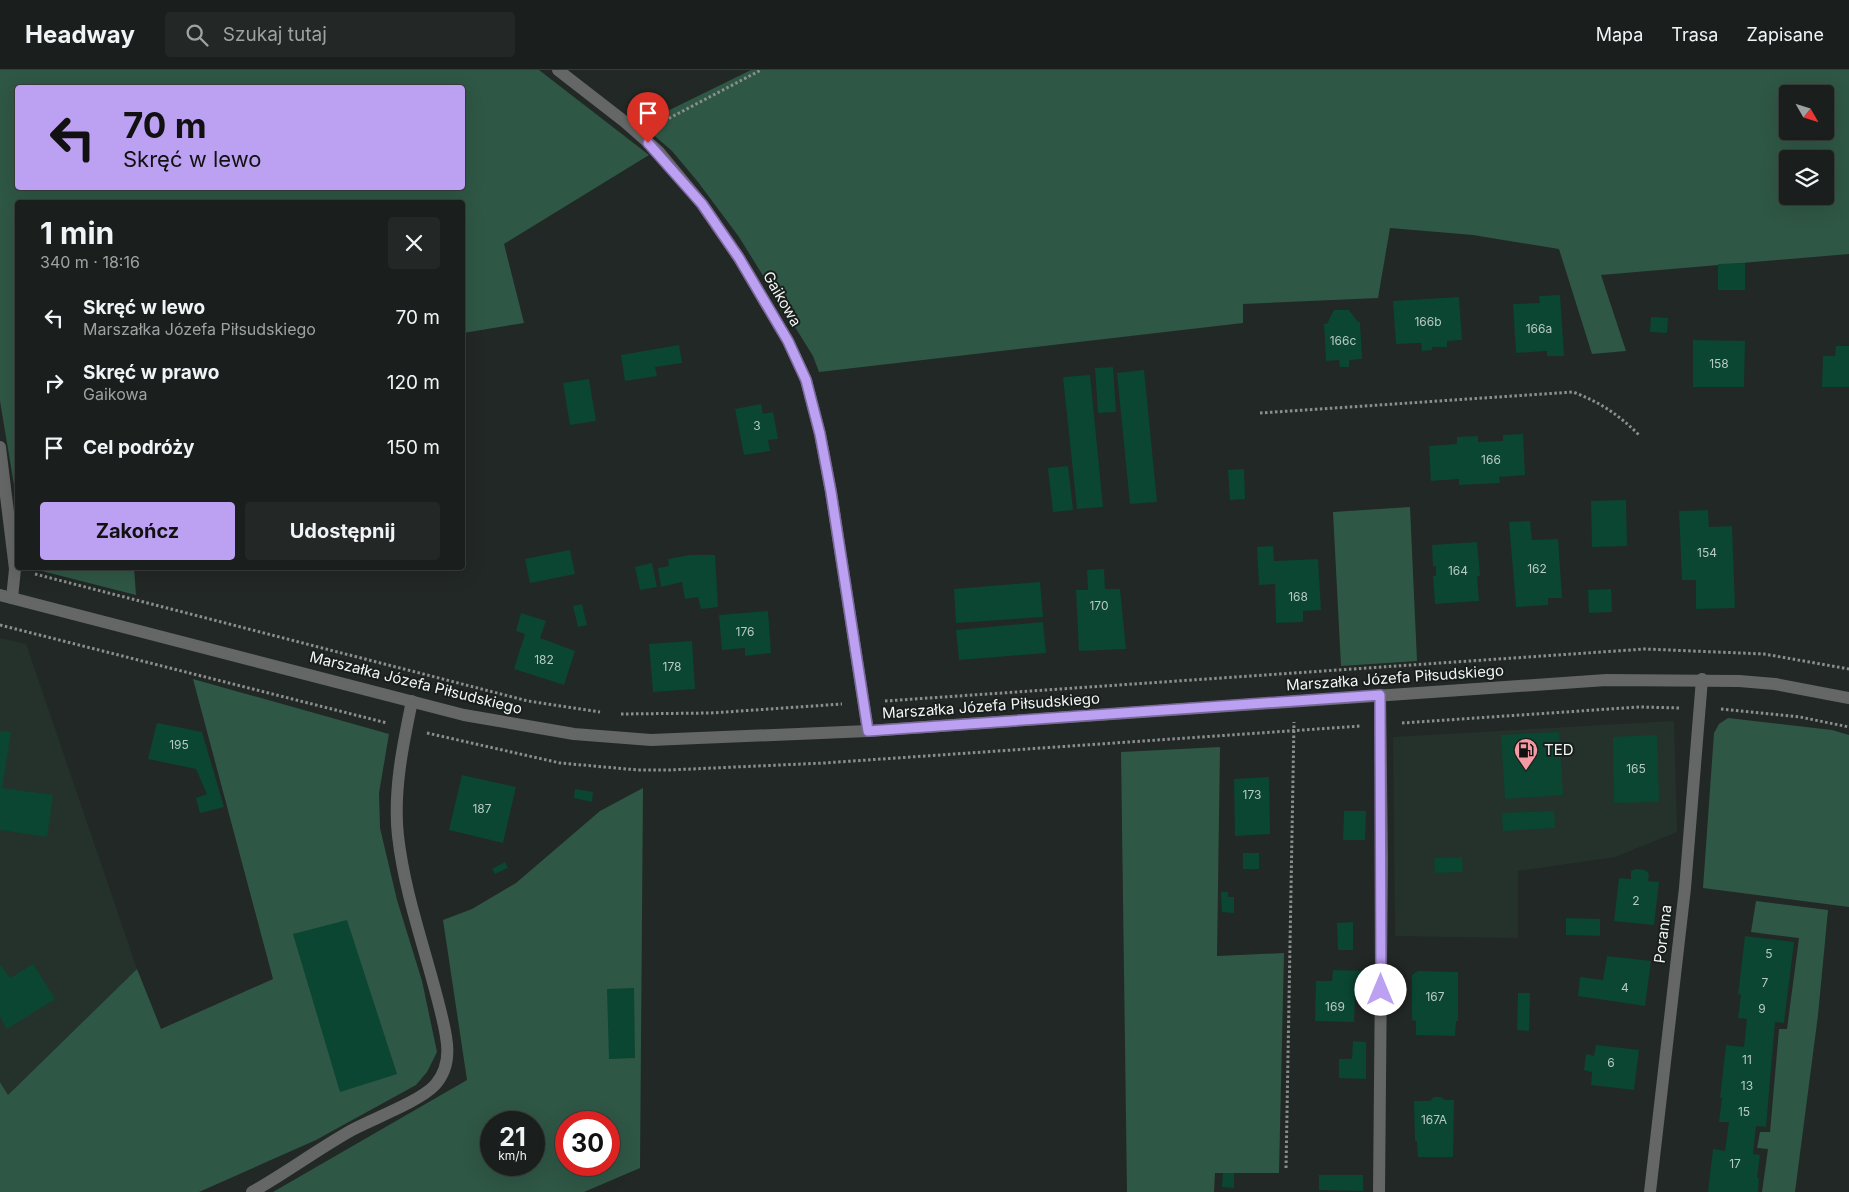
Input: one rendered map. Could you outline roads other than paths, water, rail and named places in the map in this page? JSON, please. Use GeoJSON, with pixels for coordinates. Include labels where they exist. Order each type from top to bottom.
{"type":"FeatureCollection","features":[{"type":"Feature","properties":{"kind":"street","name":"Gaikowa"},"geometry":{"type":"LineString","coordinates":[[558,70],[659,152],[702,204],[739,258],[788,341],[806,380],[820,434],[831,492],[868,731]]}},
{"type":"Feature","properties":{"kind":"street"},"geometry":{"type":"LineString","coordinates":[[0,447],[15,569],[6,596]]}},
{"type":"Feature","properties":{"kind":"street","name":"Marszałka Józefa Piłsudskiego"},"geometry":{"type":"LineString","coordinates":[[6,596],[464,715],[532,728],[609,738],[695,740],[868,731],[1606,680],[1702,679],[1775,684],[1849,698]]}},
{"type":"Feature","properties":{"kind":"street","name":"Poranna"},"geometry":{"type":"LineString","coordinates":[[1650,1192],[1686,879],[1702,679]]}},
{"type":"Feature","properties":{"kind":"street"},"geometry":{"type":"LineString","coordinates":[[1379,1192],[1382,871],[1380,695]]}},
{"type":"Feature","properties":{"kind":"street"},"geometry":{"type":"LineString","coordinates":[[252,1192],[352,1130],[435,1085],[445,1069],[449,1041],[419,939],[402,865],[398,834],[397,798],[412,701]]}},
{"type":"Feature","properties":{"kind":"place","name":"TED"},"geometry":{"type":"Point","coordinates":[1526,771]}}]}
